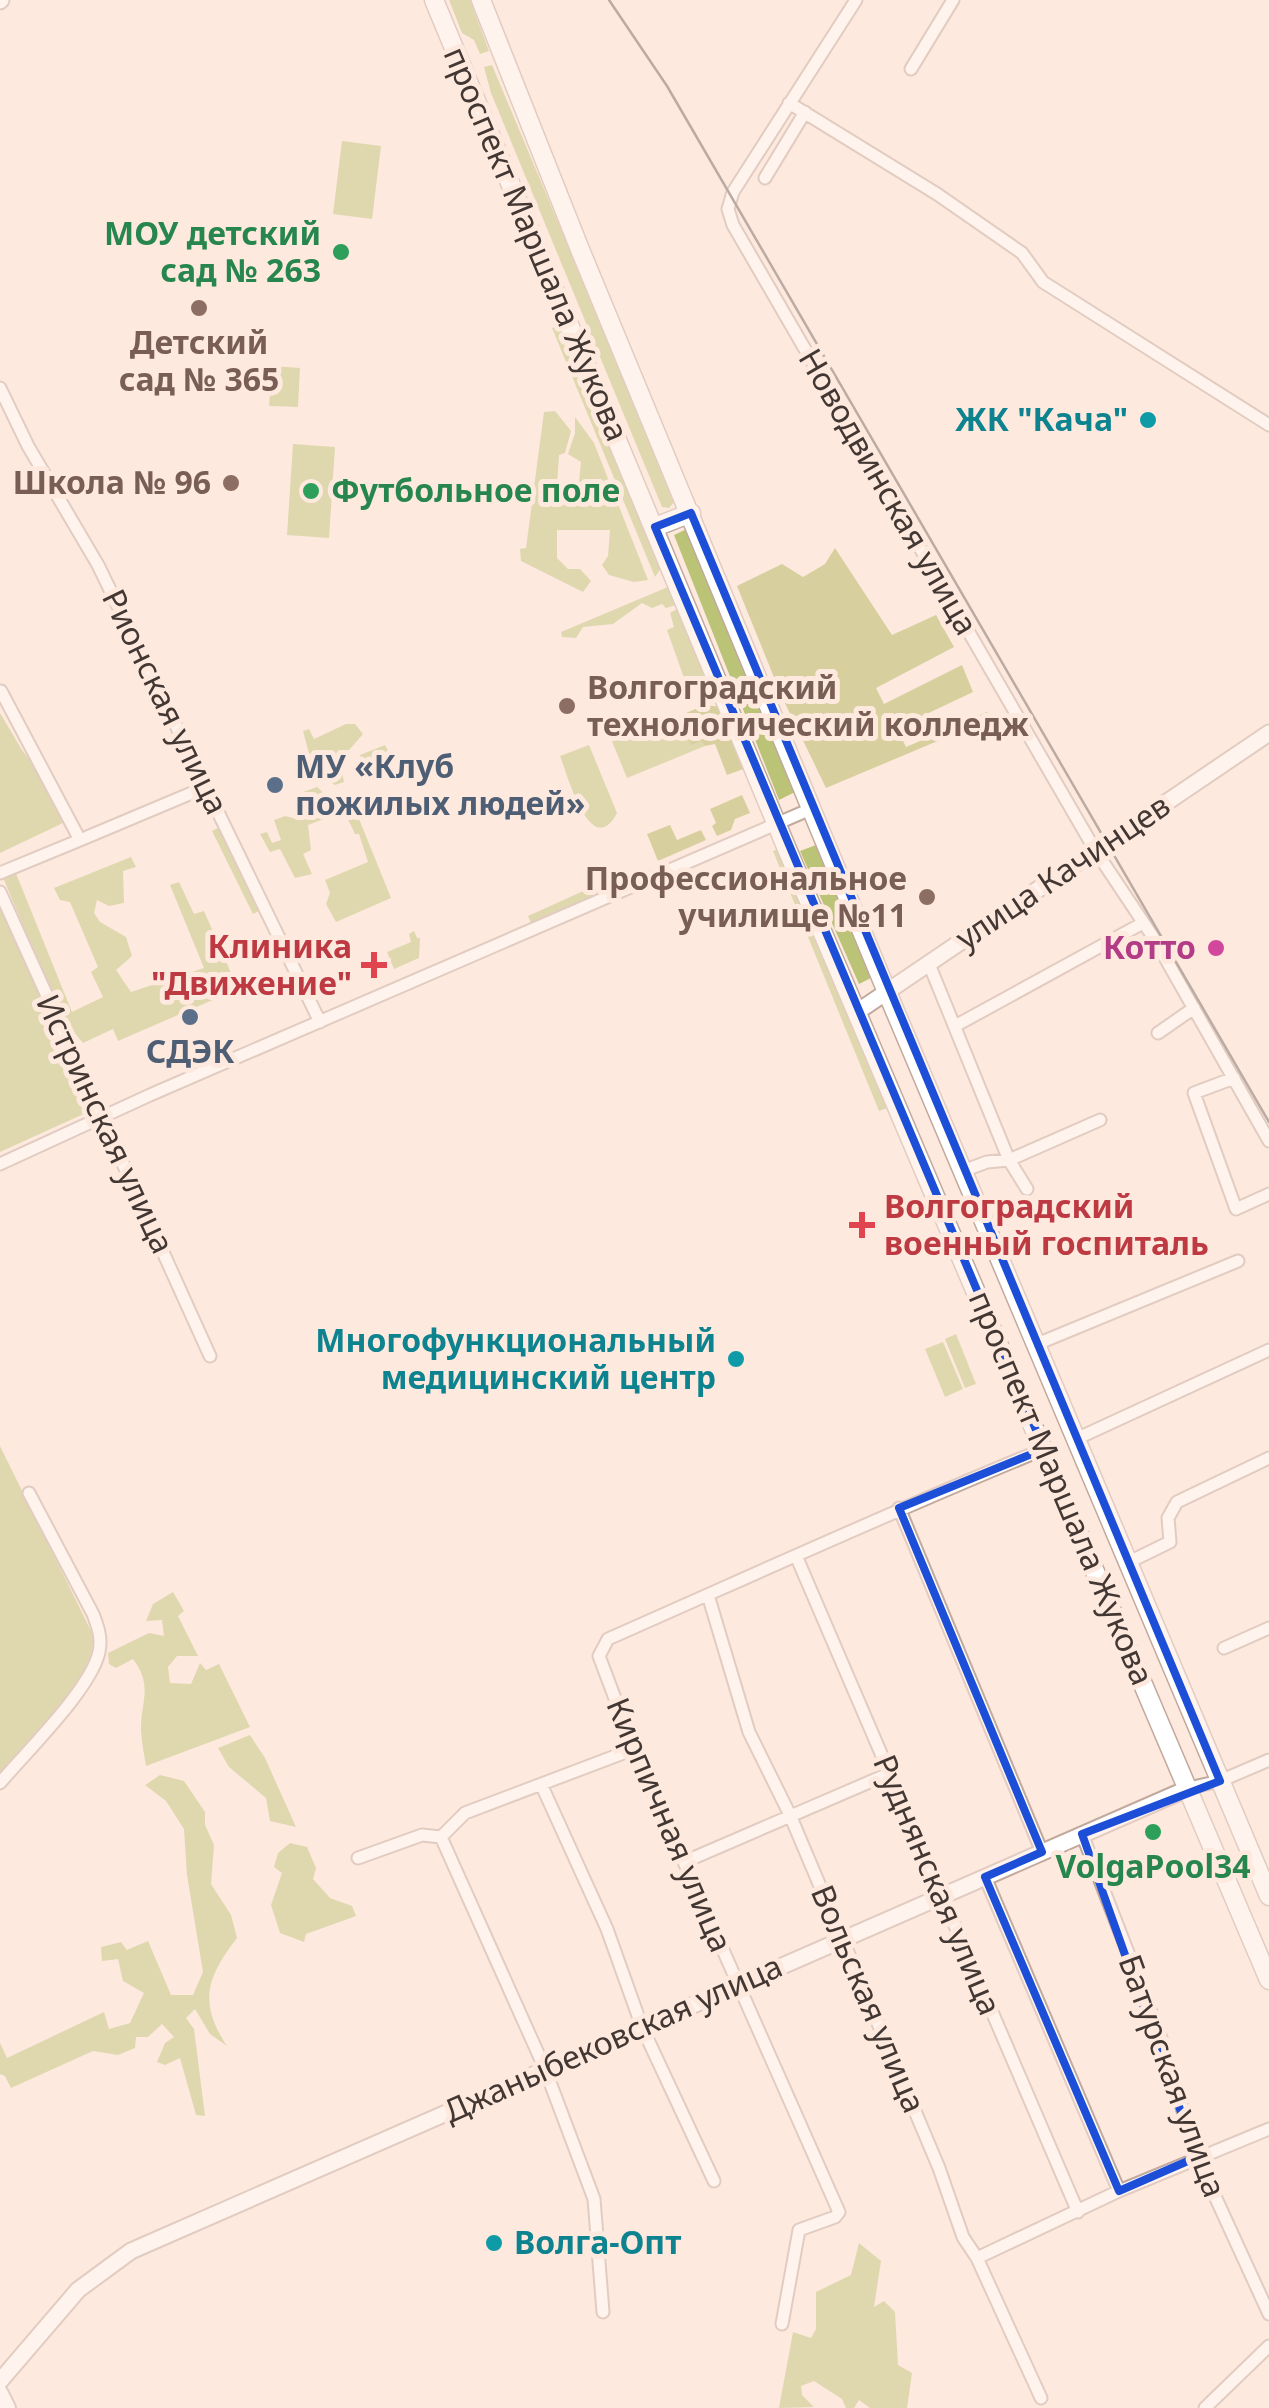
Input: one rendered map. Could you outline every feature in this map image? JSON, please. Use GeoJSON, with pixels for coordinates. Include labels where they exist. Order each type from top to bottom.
{"type":"FeatureCollection","features":[{"type":"Feature","properties":{"kind":"highway","name":"проспект Маршала Жукова"},"geometry":{"type":"LineString","coordinates":[[434,0],[776,822],[1269,1980]]}},
{"type":"Feature","properties":{"kind":"highway","name":"проспект Маршала Жукова"},"geometry":{"type":"LineString","coordinates":[[481,0],[580,252],[1269,1896]]}},
{"type":"Feature","properties":{"kind":"highway"},"geometry":{"type":"LineString","coordinates":[[655,527],[692,513]]}},
{"type":"Feature","properties":{"kind":"main road","name":"улица Качинцев"},"geometry":{"type":"LineString","coordinates":[[857,1012],[1269,733]]}},
{"type":"Feature","properties":{"kind":"main road","name":"Джаныбековская улица"},"geometry":{"type":"LineString","coordinates":[[0,2381],[78,2290],[131,2251],[1189,1788]]}},
{"type":"Feature","properties":{"kind":"street","name":"Новодвинская улица"},"geometry":{"type":"LineString","coordinates":[[856,0],[733,192],[728,208],[733,225],[1094,850],[1144,923],[1269,1140]]}},
{"type":"Feature","properties":{"kind":"street"},"geometry":{"type":"LineString","coordinates":[[911,69],[953,0]]}},
{"type":"Feature","properties":{"kind":"street"},"geometry":{"type":"LineString","coordinates":[[789,103],[937,194],[1022,253],[1042,282],[1269,425]]}},
{"type":"Feature","properties":{"kind":"street"},"geometry":{"type":"LineString","coordinates":[[765,178],[805,112]]}},
{"type":"Feature","properties":{"kind":"street","name":"Рионская улица"},"geometry":{"type":"LineString","coordinates":[[0,388],[28,446],[98,565],[320,1022]]}},
{"type":"Feature","properties":{"kind":"street"},"geometry":{"type":"LineString","coordinates":[[1,691],[80,840]]}},
{"type":"Feature","properties":{"kind":"street"},"geometry":{"type":"LineString","coordinates":[[0,872],[206,787]]}},
{"type":"Feature","properties":{"kind":"street"},"geometry":{"type":"LineString","coordinates":[[0,1164],[813,808]]}},
{"type":"Feature","properties":{"kind":"street","name":"Истринская улица"},"geometry":{"type":"LineString","coordinates":[[0,892],[210,1356]]}},
{"type":"Feature","properties":{"kind":"street"},"geometry":{"type":"LineString","coordinates":[[954,1026],[1144,923]]}},
{"type":"Feature","properties":{"kind":"street"},"geometry":{"type":"LineString","coordinates":[[929,964],[1008,1160],[1027,1189]]}},
{"type":"Feature","properties":{"kind":"street"},"geometry":{"type":"LineString","coordinates":[[1158,1032],[1194,1008]]}},
{"type":"Feature","properties":{"kind":"street"},"geometry":{"type":"LineString","coordinates":[[1234,1078],[1194,1093],[1236,1209],[1269,1194]]}},
{"type":"Feature","properties":{"kind":"street"},"geometry":{"type":"LineString","coordinates":[[963,1171],[987,1162],[1008,1160],[1100,1120]]}},
{"type":"Feature","properties":{"kind":"street"},"geometry":{"type":"LineString","coordinates":[[1037,1344],[1238,1261]]}},
{"type":"Feature","properties":{"kind":"street"},"geometry":{"type":"LineString","coordinates":[[1076,1438],[1269,1350]]}},
{"type":"Feature","properties":{"kind":"street"},"geometry":{"type":"LineString","coordinates":[[708,1595],[899,1508],[1044,1449]]}},
{"type":"Feature","properties":{"kind":"street"},"geometry":{"type":"LineString","coordinates":[[1129,1562],[1170,1542],[1168,1518],[1176,1502],[1269,1458]]}},
{"type":"Feature","properties":{"kind":"street"},"geometry":{"type":"LineString","coordinates":[[0,1783],[89,1678],[99,1653],[101,1633],[29,1492]]}},
{"type":"Feature","properties":{"kind":"street"},"geometry":{"type":"LineString","coordinates":[[899,1508],[1042,1852]]}},
{"type":"Feature","properties":{"kind":"street","name":"Руднянская улица"},"geometry":{"type":"LineString","coordinates":[[796,1558],[1078,2212]]}},
{"type":"Feature","properties":{"kind":"street","name":"Кирпичная улица"},"geometry":{"type":"LineString","coordinates":[[708,1595],[608,1640],[599,1656],[634,1748],[839,2212],[799,2230],[782,2324]]}},
{"type":"Feature","properties":{"kind":"street","name":"Вольская улица"},"geometry":{"type":"LineString","coordinates":[[708,1595],[749,1732],[790,1816],[939,2168],[963,2236],[1042,2398]]}},
{"type":"Feature","properties":{"kind":"street"},"geometry":{"type":"LineString","coordinates":[[1224,1648],[1269,1628]]}},
{"type":"Feature","properties":{"kind":"street"},"geometry":{"type":"LineString","coordinates":[[441,1837],[465,1813],[634,1748]]}},
{"type":"Feature","properties":{"kind":"street","name":"Джаныбековская улица"},"geometry":{"type":"LineString","coordinates":[[1189,1788],[1269,1760]]}},
{"type":"Feature","properties":{"kind":"street"},"geometry":{"type":"LineString","coordinates":[[684,1862],[888,1774]]}},
{"type":"Feature","properties":{"kind":"street"},"geometry":{"type":"LineString","coordinates":[[541,1784],[607,1929],[642,2027],[714,2181]]}},
{"type":"Feature","properties":{"kind":"street","name":"Батурская улица"},"geometry":{"type":"LineString","coordinates":[[1082,1834],[1160,2035],[1198,2158],[1269,2314]]}},
{"type":"Feature","properties":{"kind":"street"},"geometry":{"type":"LineString","coordinates":[[358,1858],[422,1835],[441,1837]]}},
{"type":"Feature","properties":{"kind":"street"},"geometry":{"type":"LineString","coordinates":[[441,1837],[545,2069],[594,2199],[603,2312]]}},
{"type":"Feature","properties":{"kind":"street"},"geometry":{"type":"LineString","coordinates":[[985,1877],[1119,2191]]}},
{"type":"Feature","properties":{"kind":"street"},"geometry":{"type":"LineString","coordinates":[[977,2258],[1119,2191],[1269,2129]]}},
{"type":"Feature","properties":{"kind":"street"},"geometry":{"type":"LineString","coordinates":[[1205,2408],[1269,2346]]}},
{"type":"Feature","properties":{"kind":"street"},"geometry":{"type":"LineString","coordinates":[[0,2392],[8,2408]]}},
{"type":"Feature","properties":{"kind":"highlighted area"},"geometry":{"type":"Polygon","coordinates":[[[691,513],[1220,1781],[1082,1834],[1197,2157],[1119,2191],[985,1877],[1042,1852],[899,1508],[1044,1449],[655,527],[691,513]]]}},
{"type":"Feature","properties":{"kind":"green space"},"geometry":{"type":"Polygon","coordinates":[[[449,0],[470,0],[489,51],[480,54],[474,40],[462,33],[449,0]]]}},
{"type":"Feature","properties":{"kind":"green space"},"geometry":{"type":"Polygon","coordinates":[[[492,65],[675,501],[669,508],[662,507],[491,93],[484,67],[492,65]]]}},
{"type":"Feature","properties":{"kind":"green space"},"geometry":{"type":"Polygon","coordinates":[[[342,141],[381,146],[372,219],[333,214],[342,141]]]}},
{"type":"Feature","properties":{"kind":"green space"},"geometry":{"type":"Polygon","coordinates":[[[562,325],[661,568],[655,577],[552,328],[562,325]]]}},
{"type":"Feature","properties":{"kind":"green space"},"geometry":{"type":"Polygon","coordinates":[[[272,366],[300,368],[298,407],[269,406],[272,366]]]}},
{"type":"Feature","properties":{"kind":"green space"},"geometry":{"type":"Polygon","coordinates":[[[555,411],[571,431],[565,453],[559,455],[556,501],[577,502],[581,462],[568,454],[575,417],[594,443],[648,580],[634,582],[609,575],[602,565],[608,556],[610,530],[557,530],[557,558],[568,569],[580,569],[591,581],[583,592],[521,561],[544,412],[555,411]]]}},
{"type":"Feature","properties":{"kind":"green space","name":"Футбольное поле"},"geometry":{"type":"Polygon","coordinates":[[[293,444],[335,447],[329,538],[287,535],[293,444]]]}},
{"type":"Feature","properties":{"kind":"green space"},"geometry":{"type":"Polygon","coordinates":[[[689,528],[795,792],[779,800],[674,535],[689,528]]]}},
{"type":"Feature","properties":{"kind":"green space"},"geometry":{"type":"Polygon","coordinates":[[[835,548],[892,635],[936,615],[954,647],[876,688],[884,704],[962,665],[973,692],[897,728],[906,747],[987,712],[990,719],[826,788],[782,697],[737,586],[782,564],[803,577],[825,564],[835,548]]]}},
{"type":"Feature","properties":{"kind":"green space"},"geometry":{"type":"Polygon","coordinates":[[[668,587],[676,605],[652,608],[642,603],[613,624],[583,627],[576,638],[562,637],[561,632],[668,587]]]}},
{"type":"Feature","properties":{"kind":"green space"},"geometry":{"type":"Polygon","coordinates":[[[679,608],[716,696],[703,696],[696,678],[684,678],[667,630],[674,627],[670,613],[679,608]]]}},
{"type":"Feature","properties":{"kind":"green space"},"geometry":{"type":"Polygon","coordinates":[[[705,705],[722,707],[746,768],[727,775],[715,744],[705,746],[702,741],[691,745],[679,716],[705,705]]]}},
{"type":"Feature","properties":{"kind":"green space"},"geometry":{"type":"Polygon","coordinates":[[[0,713],[39,771],[63,823],[0,853],[0,713]]]}},
{"type":"Feature","properties":{"kind":"green space"},"geometry":{"type":"Polygon","coordinates":[[[679,716],[691,744],[703,741],[705,746],[627,778],[609,734],[623,730],[626,736],[679,716]]]}},
{"type":"Feature","properties":{"kind":"green space"},"geometry":{"type":"Polygon","coordinates":[[[346,724],[355,724],[363,734],[339,755],[344,782],[335,785],[326,779],[315,753],[309,754],[303,731],[309,729],[314,739],[346,724]]]}},
{"type":"Feature","properties":{"kind":"green space"},"geometry":{"type":"Polygon","coordinates":[[[385,745],[392,759],[403,755],[408,759],[366,777],[360,755],[385,745]]]}},
{"type":"Feature","properties":{"kind":"green space"},"geometry":{"type":"Polygon","coordinates":[[[589,745],[617,813],[607,825],[598,827],[581,810],[560,756],[589,745]]]}},
{"type":"Feature","properties":{"kind":"green space"},"geometry":{"type":"Polygon","coordinates":[[[317,787],[339,813],[308,825],[311,850],[303,854],[312,874],[295,878],[280,849],[270,852],[260,834],[267,832],[272,843],[281,840],[274,820],[285,816],[297,819],[295,795],[317,787]]]}},
{"type":"Feature","properties":{"kind":"green space"},"geometry":{"type":"Polygon","coordinates":[[[742,795],[750,813],[735,819],[731,830],[717,836],[710,809],[742,795]]]}},
{"type":"Feature","properties":{"kind":"green space"},"geometry":{"type":"Polygon","coordinates":[[[355,809],[391,898],[336,922],[326,904],[330,893],[325,880],[368,862],[359,834],[355,834],[345,813],[355,809]]]}},
{"type":"Feature","properties":{"kind":"green space"},"geometry":{"type":"Polygon","coordinates":[[[670,825],[677,840],[701,830],[706,840],[658,861],[647,834],[670,825]]]}},
{"type":"Feature","properties":{"kind":"green space"},"geometry":{"type":"Polygon","coordinates":[[[222,826],[264,908],[253,914],[212,831],[222,826]]]}},
{"type":"Feature","properties":{"kind":"green space"},"geometry":{"type":"Polygon","coordinates":[[[816,845],[873,977],[859,984],[800,851],[816,845]]]}},
{"type":"Feature","properties":{"kind":"green space"},"geometry":{"type":"Polygon","coordinates":[[[780,848],[890,1107],[879,1111],[773,851],[780,848]]]}},
{"type":"Feature","properties":{"kind":"green space"},"geometry":{"type":"Polygon","coordinates":[[[131,857],[136,867],[123,871],[124,903],[109,906],[97,900],[94,913],[100,922],[126,937],[132,956],[116,970],[131,992],[204,968],[170,885],[179,882],[194,914],[204,911],[238,989],[118,1041],[113,1029],[83,1043],[61,1017],[2,875],[15,871],[72,1012],[103,997],[91,972],[98,967],[70,902],[60,900],[54,888],[131,857]]]}},
{"type":"Feature","properties":{"kind":"green space"},"geometry":{"type":"Polygon","coordinates":[[[599,884],[603,893],[532,925],[528,916],[599,884]]]}},
{"type":"Feature","properties":{"kind":"green space"},"geometry":{"type":"Polygon","coordinates":[[[0,907],[88,1112],[0,1152],[0,907]]]}},
{"type":"Feature","properties":{"kind":"green space"},"geometry":{"type":"Polygon","coordinates":[[[414,931],[420,938],[419,958],[394,969],[387,952],[411,942],[409,934],[414,931]]]}},
{"type":"Feature","properties":{"kind":"green space"},"geometry":{"type":"Polygon","coordinates":[[[956,1334],[976,1384],[965,1388],[945,1339],[956,1334]]]}},
{"type":"Feature","properties":{"kind":"green space"},"geometry":{"type":"Polygon","coordinates":[[[943,1342],[963,1389],[945,1397],[925,1349],[943,1342]]]}},
{"type":"Feature","properties":{"kind":"green space"},"geometry":{"type":"Polygon","coordinates":[[[0,1446],[95,1639],[85,1677],[0,1777],[0,1446]]]}},
{"type":"Feature","properties":{"kind":"green space"},"geometry":{"type":"Polygon","coordinates":[[[173,1592],[184,1611],[178,1616],[198,1656],[177,1656],[168,1667],[170,1683],[191,1684],[200,1663],[206,1670],[219,1664],[250,1727],[146,1766],[141,1732],[143,1678],[133,1659],[116,1668],[109,1664],[108,1653],[149,1633],[164,1636],[162,1620],[146,1621],[153,1604],[173,1592]]]}},
{"type":"Feature","properties":{"kind":"green space"},"geometry":{"type":"Polygon","coordinates":[[[250,1735],[265,1758],[296,1827],[270,1821],[266,1798],[229,1767],[218,1748],[250,1735]]]}},
{"type":"Feature","properties":{"kind":"green space"},"geometry":{"type":"Polygon","coordinates":[[[160,1775],[184,1781],[205,1812],[205,1825],[214,1845],[211,1884],[231,1915],[237,1938],[219,1965],[210,1990],[212,2016],[227,2046],[210,2034],[195,2009],[186,2018],[194,2029],[205,2116],[196,2115],[180,2058],[165,2065],[157,2062],[165,2043],[174,2037],[162,2024],[148,2037],[136,2037],[135,2048],[118,2055],[93,2051],[11,2088],[0,2074],[0,2043],[7,2058],[104,2012],[109,2029],[130,2023],[144,1993],[123,1981],[118,1959],[102,1961],[101,1947],[121,1942],[127,1950],[148,1941],[171,1995],[193,1995],[203,1972],[187,1875],[184,1829],[166,1801],[145,1785],[160,1775]]]}},
{"type":"Feature","properties":{"kind":"green space"},"geometry":{"type":"Polygon","coordinates":[[[290,1843],[307,1847],[316,1868],[313,1879],[330,1898],[352,1906],[356,1916],[306,1934],[304,1942],[280,1933],[271,1905],[282,1873],[274,1867],[278,1853],[290,1843]]]}},
{"type":"Feature","properties":{"kind":"green space"},"geometry":{"type":"Polygon","coordinates":[[[859,2243],[881,2261],[874,2307],[884,2301],[895,2312],[898,2365],[912,2373],[907,2408],[870,2408],[859,2400],[854,2408],[846,2408],[842,2399],[814,2381],[801,2386],[802,2395],[814,2407],[779,2408],[793,2332],[811,2338],[816,2329],[816,2292],[851,2275],[859,2243]]]}},
{"type":"Feature","properties":{"kind":"tram line"},"geometry":{"type":"LineString","coordinates":[[609,0],[667,86],[1269,1122]]}},
{"type":"Feature","properties":{"kind":"place","name":"МОУ детский сад № 263"},"geometry":{"type":"Point","coordinates":[341,252]}},
{"type":"Feature","properties":{"kind":"place","name":"Детский сад № 365"},"geometry":{"type":"Point","coordinates":[199,308]}},
{"type":"Feature","properties":{"kind":"place","name":"ЖК \"Кача\""},"geometry":{"type":"Point","coordinates":[1148,420]}},
{"type":"Feature","properties":{"kind":"place","name":"Школа № 96"},"geometry":{"type":"Point","coordinates":[231,483]}},
{"type":"Feature","properties":{"kind":"place","name":"Футбольное поле"},"geometry":{"type":"Point","coordinates":[311,491]}},
{"type":"Feature","properties":{"kind":"place","name":"Волгоградский технологический колледж"},"geometry":{"type":"Point","coordinates":[567,706]}},
{"type":"Feature","properties":{"kind":"place","name":"МУ «Клуб пожилых людей»"},"geometry":{"type":"Point","coordinates":[275,785]}},
{"type":"Feature","properties":{"kind":"place","name":"Профессиональное училище №11"},"geometry":{"type":"Point","coordinates":[927,897]}},
{"type":"Feature","properties":{"kind":"place","name":"Котто"},"geometry":{"type":"Point","coordinates":[1216,948]}},
{"type":"Feature","properties":{"kind":"place","name":"Клиника \"Движение\""},"geometry":{"type":"Point","coordinates":[374,965]}},
{"type":"Feature","properties":{"kind":"place","name":"СДЭК"},"geometry":{"type":"Point","coordinates":[190,1017]}},
{"type":"Feature","properties":{"kind":"place","name":"Волгоградский военный госпиталь"},"geometry":{"type":"Point","coordinates":[862,1225]}},
{"type":"Feature","properties":{"kind":"place","name":"Многофункциональный медицинский центр"},"geometry":{"type":"Point","coordinates":[736,1359]}},
{"type":"Feature","properties":{"kind":"place","name":"VolgaPool34"},"geometry":{"type":"Point","coordinates":[1153,1832]}},
{"type":"Feature","properties":{"kind":"place","name":"Волга-Опт"},"geometry":{"type":"Point","coordinates":[494,2243]}}]}
